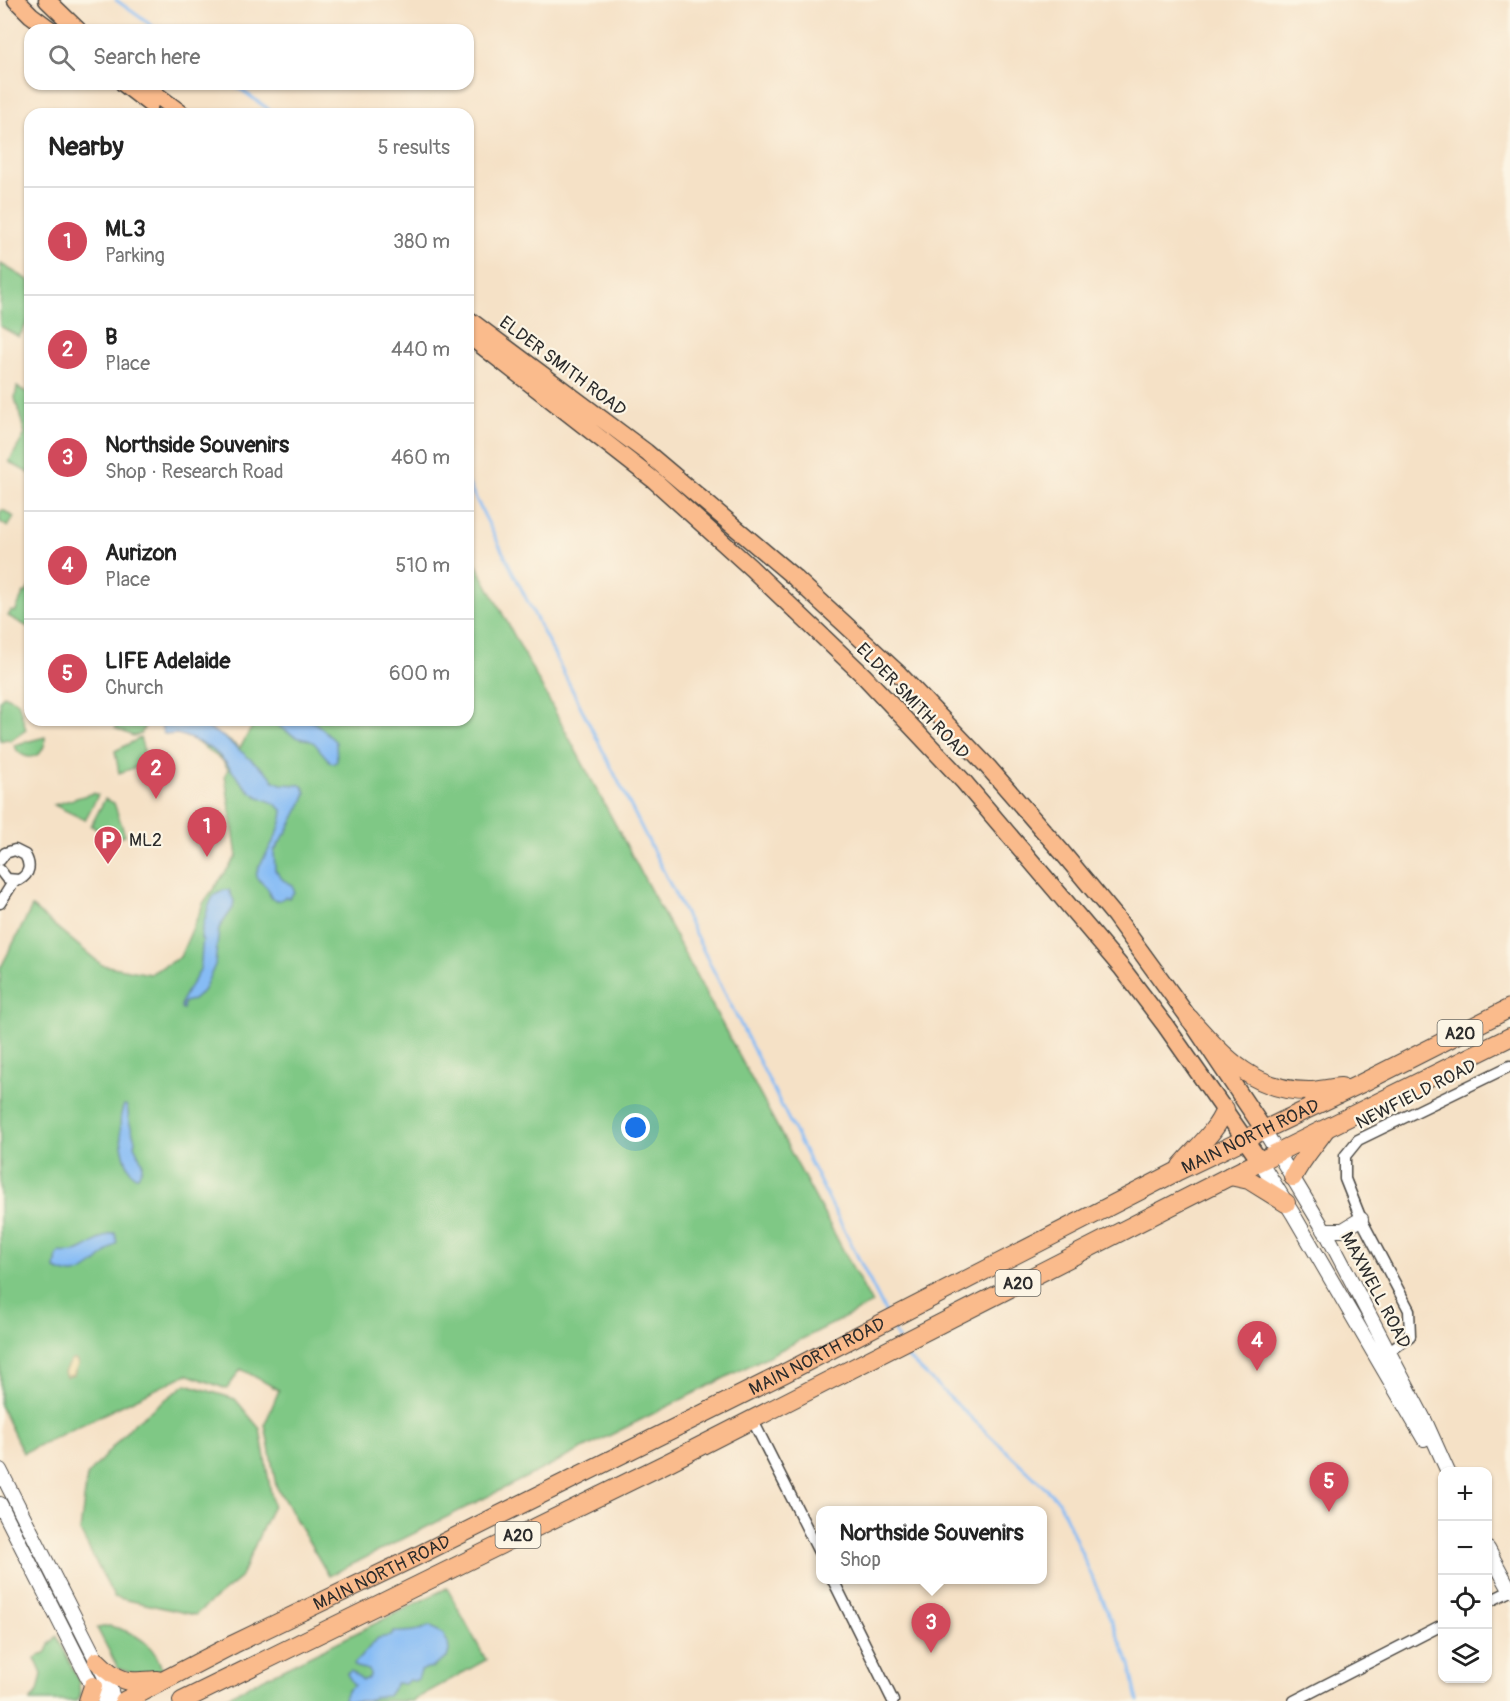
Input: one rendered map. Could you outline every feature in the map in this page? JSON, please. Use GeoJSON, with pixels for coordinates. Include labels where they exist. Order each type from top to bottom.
{"type":"FeatureCollection","features":[{"type":"Feature","properties":{"kind":"highway","name":"MAIN NORTH ROAD"},"geometry":{"type":"LineString","coordinates":[[123,1701],[785,1373],[1176,1172],[1360,1084],[1510,1008]]}},
{"type":"Feature","properties":{"kind":"highway"},"geometry":{"type":"LineString","coordinates":[[1188,1018],[1218,1051],[1240,1069],[1271,1085],[1293,1090],[1315,1091],[1360,1084]]}},
{"type":"Feature","properties":{"kind":"highway","name":"MAIN NORTH ROAD"},"geometry":{"type":"LineString","coordinates":[[181,1700],[752,1419],[1230,1176],[1510,1037]]}},
{"type":"Feature","properties":{"kind":"highway"},"geometry":{"type":"LineString","coordinates":[[1176,1172],[1212,1131],[1225,1109]]}},
{"type":"Feature","properties":{"kind":"highway"},"geometry":{"type":"LineString","coordinates":[[1293,1177],[1302,1160],[1326,1128]]}},
{"type":"Feature","properties":{"kind":"highway"},"geometry":{"type":"LineString","coordinates":[[1230,1176],[1249,1180],[1286,1203]]}},
{"type":"Feature","properties":{"kind":"highway"},"geometry":{"type":"LineString","coordinates":[[752,1419],[757,1404],[785,1373]]}},
{"type":"Feature","properties":{"kind":"highway"},"geometry":{"type":"LineString","coordinates":[[712,1409],[741,1410],[752,1419]]}},
{"type":"Feature","properties":{"kind":"highway"},"geometry":{"type":"LineString","coordinates":[[97,1661],[113,1676],[129,1682],[163,1680]]}},
{"type":"Feature","properties":{"kind":"main road"},"geometry":{"type":"LineString","coordinates":[[16,0],[43,24]]}},
{"type":"Feature","properties":{"kind":"main road"},"geometry":{"type":"LineString","coordinates":[[27,0],[53,24]]}},
{"type":"Feature","properties":{"kind":"main road"},"geometry":{"type":"LineString","coordinates":[[47,0],[72,24]]}},
{"type":"Feature","properties":{"kind":"main road"},"geometry":{"type":"LineString","coordinates":[[132,90],[155,108]]}},
{"type":"Feature","properties":{"kind":"main road"},"geometry":{"type":"LineString","coordinates":[[150,90],[174,108]]}},
{"type":"Feature","properties":{"kind":"main road","name":"ELDER SMITH ROAD"},"geometry":{"type":"LineString","coordinates":[[474,324],[646,452],[785,569],[899,674],[988,767],[1062,851],[1115,916],[1264,1130]]}},
{"type":"Feature","properties":{"kind":"main road","name":"ELDER SMITH ROAD"},"geometry":{"type":"LineString","coordinates":[[474,340],[655,481],[751,568],[863,675],[964,782],[1121,967],[1165,1025],[1260,1161]]}},
{"type":"Feature","properties":{"kind":"main road"},"geometry":{"type":"LineString","coordinates":[[751,568],[772,571],[785,569],[786,593],[790,605]]}},
{"type":"Feature","properties":{"kind":"street"},"geometry":{"type":"LineString","coordinates":[[0,903],[12,884],[27,874],[30,866],[29,860],[21,851],[15,850],[2,855]]}},
{"type":"Feature","properties":{"kind":"street"},"geometry":{"type":"LineString","coordinates":[[0,874],[7,879],[17,880]]}},
{"type":"Feature","properties":{"kind":"street","name":"NEWFIELD ROAD"},"geometry":{"type":"LineString","coordinates":[[1382,1353],[1410,1336],[1409,1310],[1361,1219],[1345,1179],[1345,1156],[1358,1140],[1510,1066]]}},
{"type":"Feature","properties":{"kind":"street","name":"MAXWELL ROAD"},"geometry":{"type":"LineString","coordinates":[[1264,1130],[1347,1273],[1382,1353],[1443,1467]]}},
{"type":"Feature","properties":{"kind":"street","name":"MAXWELL ROAD"},"geometry":{"type":"LineString","coordinates":[[1260,1161],[1332,1281],[1382,1353]]}},
{"type":"Feature","properties":{"kind":"street"},"geometry":{"type":"LineString","coordinates":[[1324,1230],[1342,1230],[1361,1219]]}},
{"type":"Feature","properties":{"kind":"street"},"geometry":{"type":"LineString","coordinates":[[1332,1281],[1347,1273]]}},
{"type":"Feature","properties":{"kind":"street"},"geometry":{"type":"LineString","coordinates":[[752,1419],[816,1546]]}},
{"type":"Feature","properties":{"kind":"street"},"geometry":{"type":"LineString","coordinates":[[0,1470],[97,1661],[114,1701]]}},
{"type":"Feature","properties":{"kind":"street"},"geometry":{"type":"LineString","coordinates":[[0,1504],[90,1694],[106,1701]]}},
{"type":"Feature","properties":{"kind":"street"},"geometry":{"type":"LineString","coordinates":[[1492,1556],[1510,1590],[1492,1600]]}},
{"type":"Feature","properties":{"kind":"street"},"geometry":{"type":"LineString","coordinates":[[835,1584],[893,1701]]}},
{"type":"Feature","properties":{"kind":"street"},"geometry":{"type":"LineString","coordinates":[[1294,1701],[1438,1628]]}},
{"type":"Feature","properties":{"kind":"green space"},"geometry":{"type":"Polygon","coordinates":[[[1,264],[24,277],[24,328],[19,337],[0,326],[1,264]]]}},
{"type":"Feature","properties":{"kind":"green space"},"geometry":{"type":"Polygon","coordinates":[[[17,387],[24,391],[24,430],[15,398],[17,387]]]}},
{"type":"Feature","properties":{"kind":"green space"},"geometry":{"type":"Polygon","coordinates":[[[24,436],[24,471],[9,462],[24,436]]]}},
{"type":"Feature","properties":{"kind":"green space"},"geometry":{"type":"Polygon","coordinates":[[[3,510],[14,517],[8,527],[0,522],[0,512],[3,510]]]}},
{"type":"Feature","properties":{"kind":"green space"},"geometry":{"type":"Polygon","coordinates":[[[474,560],[872,1304],[329,1576],[276,1486],[265,1424],[279,1390],[241,1369],[227,1389],[187,1374],[23,1453],[0,1405],[0,969],[32,907],[102,965],[150,974],[180,957],[204,902],[237,856],[225,775],[228,769],[223,761],[195,741],[212,749],[229,766],[238,750],[222,736],[240,748],[253,726],[474,726],[474,560]]]}},
{"type":"Feature","properties":{"kind":"green space"},"geometry":{"type":"Polygon","coordinates":[[[24,592],[24,625],[8,616],[11,611],[15,612],[24,592]]]}},
{"type":"Feature","properties":{"kind":"green space"},"geometry":{"type":"Polygon","coordinates":[[[4,695],[18,702],[26,730],[10,741],[7,739],[0,741],[0,700],[4,695]]]}},
{"type":"Feature","properties":{"kind":"green space"},"geometry":{"type":"Polygon","coordinates":[[[116,726],[145,726],[141,734],[133,736],[115,728],[116,726]]]}},
{"type":"Feature","properties":{"kind":"green space"},"geometry":{"type":"Polygon","coordinates":[[[45,737],[42,750],[34,756],[23,755],[14,745],[45,737]]]}},
{"type":"Feature","properties":{"kind":"green space"},"geometry":{"type":"Polygon","coordinates":[[[140,738],[148,763],[119,773],[115,751],[140,738]]]}},
{"type":"Feature","properties":{"kind":"green space"},"geometry":{"type":"Polygon","coordinates":[[[93,793],[98,795],[85,820],[54,805],[93,793]]]}},
{"type":"Feature","properties":{"kind":"green space"},"geometry":{"type":"Polygon","coordinates":[[[105,799],[114,803],[125,835],[116,839],[91,826],[105,799]]]}},
{"type":"Feature","properties":{"kind":"green space"},"geometry":{"type":"Polygon","coordinates":[[[186,1384],[235,1399],[260,1429],[273,1505],[240,1578],[195,1615],[114,1597],[80,1531],[87,1476],[133,1424],[186,1384]]]}},
{"type":"Feature","properties":{"kind":"green space"},"geometry":{"type":"Polygon","coordinates":[[[447,1588],[486,1660],[412,1701],[218,1701],[447,1588]]]}},
{"type":"Feature","properties":{"kind":"green space"},"geometry":{"type":"Polygon","coordinates":[[[109,1626],[127,1631],[143,1641],[155,1654],[162,1671],[144,1678],[118,1668],[97,1628],[109,1626]]]}},
{"type":"Feature","properties":{"kind":"green space"},"geometry":{"type":"Polygon","coordinates":[[[57,1636],[79,1682],[80,1697],[77,1701],[30,1701],[38,1692],[42,1674],[35,1658],[47,1652],[57,1636]]]}},
{"type":"Feature","properties":{"kind":"sand"},"geometry":{"type":"Polygon","coordinates":[[[73,1360],[76,1360],[78,1365],[73,1375],[66,1377],[64,1372],[73,1360]]]}},
{"type":"Feature","properties":{"kind":"water"},"geometry":{"type":"Polygon","coordinates":[[[161,726],[204,726],[222,736],[270,775],[274,781],[303,787],[306,792],[303,801],[274,851],[275,870],[283,880],[293,885],[294,892],[289,898],[275,900],[271,898],[268,889],[256,877],[278,832],[283,811],[249,790],[223,759],[210,748],[184,736],[163,733],[161,726]]]}},
{"type":"Feature","properties":{"kind":"water"},"geometry":{"type":"Polygon","coordinates":[[[278,726],[319,726],[336,742],[337,761],[329,762],[313,742],[287,732],[278,726]]]}},
{"type":"Feature","properties":{"kind":"water"},"geometry":{"type":"Polygon","coordinates":[[[229,890],[234,901],[233,908],[219,928],[215,965],[203,991],[193,1000],[184,1002],[183,1009],[181,1008],[183,998],[200,969],[203,940],[201,935],[208,909],[215,895],[229,890]]]}},
{"type":"Feature","properties":{"kind":"water"},"geometry":{"type":"Polygon","coordinates":[[[124,1105],[127,1106],[135,1140],[134,1145],[142,1162],[138,1176],[134,1176],[130,1170],[121,1142],[120,1131],[124,1105]]]}},
{"type":"Feature","properties":{"kind":"water"},"geometry":{"type":"Polygon","coordinates":[[[115,1233],[117,1243],[86,1270],[72,1274],[55,1269],[57,1255],[60,1252],[84,1249],[101,1238],[115,1233]]]}},
{"type":"Feature","properties":{"kind":"water"},"geometry":{"type":"Polygon","coordinates":[[[430,1626],[443,1634],[448,1643],[447,1658],[421,1671],[418,1679],[414,1681],[409,1680],[405,1684],[396,1683],[388,1696],[374,1697],[368,1701],[347,1701],[344,1698],[347,1691],[354,1685],[347,1674],[351,1671],[363,1680],[370,1676],[369,1670],[356,1667],[354,1664],[378,1638],[391,1636],[394,1632],[416,1631],[430,1626]]]}},
{"type":"Feature","properties":{"kind":"waterway"},"geometry":{"type":"LineString","coordinates":[[116,0],[150,24]]}},
{"type":"Feature","properties":{"kind":"waterway"},"geometry":{"type":"LineString","coordinates":[[242,90],[267,108]]}},
{"type":"Feature","properties":{"kind":"waterway"},"geometry":{"type":"LineString","coordinates":[[474,495],[887,1315]]}},
{"type":"Feature","properties":{"kind":"waterway"},"geometry":{"type":"LineString","coordinates":[[892,1326],[898,1339]]}},
{"type":"Feature","properties":{"kind":"waterway"},"geometry":{"type":"LineString","coordinates":[[904,1350],[906,1356],[1059,1501],[1130,1664],[1138,1701]]}},
{"type":"Feature","properties":{"kind":"place","name":"B"},"geometry":{"type":"Point","coordinates":[156,799]}},
{"type":"Feature","properties":{"kind":"place","name":"ML3"},"geometry":{"type":"Point","coordinates":[207,857]}},
{"type":"Feature","properties":{"kind":"place","name":"ML2"},"geometry":{"type":"Point","coordinates":[108,866]}},
{"type":"Feature","properties":{"kind":"place","name":"Aurizon"},"geometry":{"type":"Point","coordinates":[1257,1371]}},
{"type":"Feature","properties":{"kind":"place","name":"LIFE Adelaide"},"geometry":{"type":"Point","coordinates":[1329,1512]}},
{"type":"Feature","properties":{"kind":"place","name":"Northside Souvenirs"},"geometry":{"type":"Point","coordinates":[931,1653]}}]}
